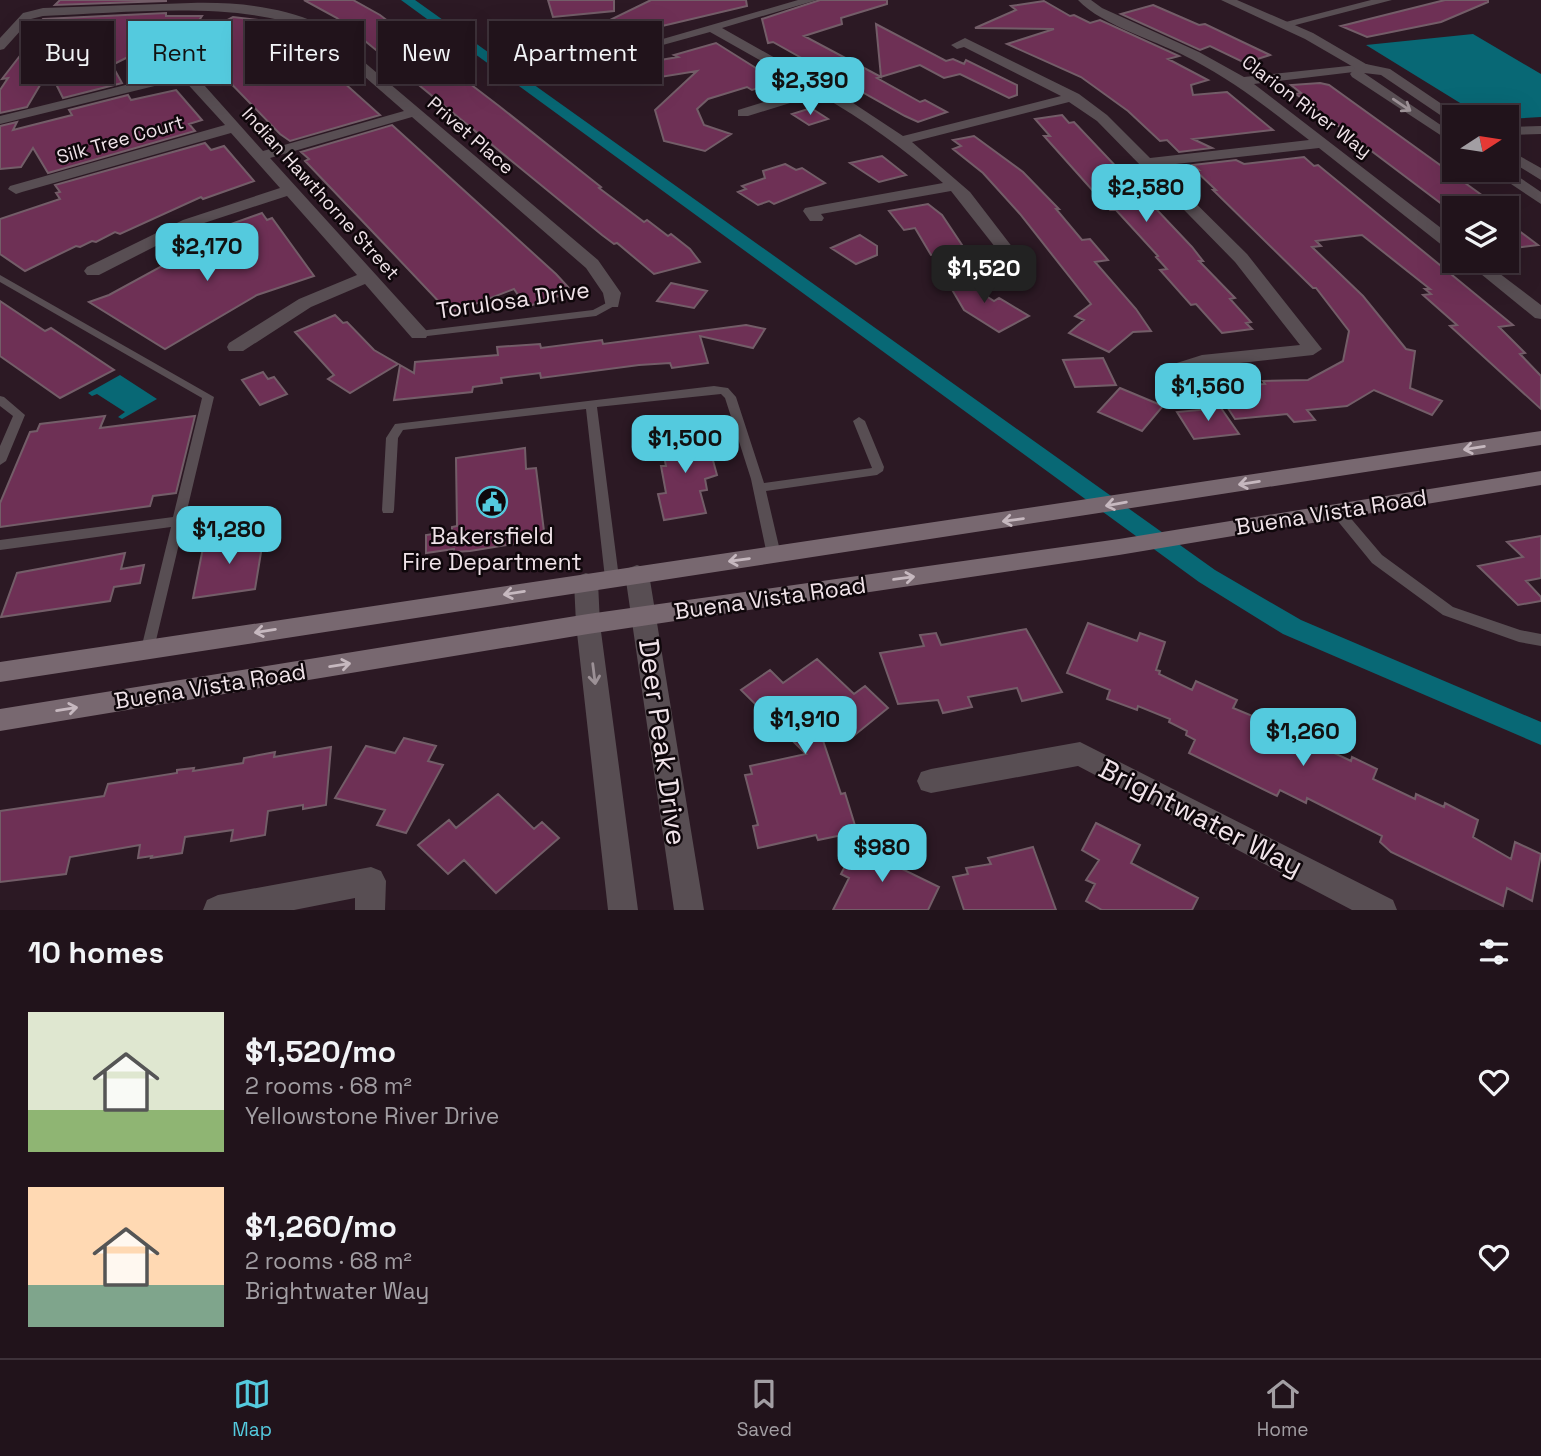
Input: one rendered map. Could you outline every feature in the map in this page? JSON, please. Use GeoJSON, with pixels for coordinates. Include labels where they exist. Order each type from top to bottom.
{"type":"FeatureCollection","features":[{"type":"Feature","properties":{"kind":"main road","name":"Buena Vista Road"},"geometry":{"type":"LineString","coordinates":[[0,672],[1541,438]]}},
{"type":"Feature","properties":{"kind":"main road","name":"Buena Vista Road"},"geometry":{"type":"LineString","coordinates":[[0,720],[588,624],[1119,547],[1541,478]]}},
{"type":"Feature","properties":{"kind":"street"},"geometry":{"type":"LineString","coordinates":[[662,41],[811,0]]}},
{"type":"Feature","properties":{"kind":"street","name":"Clarion River Way"},"geometry":{"type":"LineString","coordinates":[[1084,0],[1098,11],[1194,55],[1242,81],[1324,142],[1442,236]]}},
{"type":"Feature","properties":{"kind":"street"},"geometry":{"type":"LineString","coordinates":[[1227,0],[1284,24],[1362,67],[1385,72],[1442,110]]}},
{"type":"Feature","properties":{"kind":"street"},"geometry":{"type":"LineString","coordinates":[[1284,24],[1386,0]]}},
{"type":"Feature","properties":{"kind":"street","name":"Privet Place"},"geometry":{"type":"LineString","coordinates":[[0,46],[27,16],[34,13],[236,3],[276,12],[314,26],[592,264],[612,293],[612,303]]}},
{"type":"Feature","properties":{"kind":"street"},"geometry":{"type":"LineString","coordinates":[[713,28],[900,141],[955,186],[984,218],[1021,270],[1007,272]]}},
{"type":"Feature","properties":{"kind":"street"},"geometry":{"type":"LineString","coordinates":[[957,45],[965,42],[1073,97],[1102,118],[1256,274],[1313,349],[1202,361],[1168,372]]}},
{"type":"Feature","properties":{"kind":"street"},"geometry":{"type":"LineString","coordinates":[[1242,81],[1362,67]]}},
{"type":"Feature","properties":{"kind":"street"},"geometry":{"type":"LineString","coordinates":[[1362,67],[1357,74],[1442,130]]}},
{"type":"Feature","properties":{"kind":"street"},"geometry":{"type":"LineString","coordinates":[[0,120],[149,84]]}},
{"type":"Feature","properties":{"kind":"street","name":"Indian Hawthorne Street"},"geometry":{"type":"LineString","coordinates":[[194,84],[418,334]]}},
{"type":"Feature","properties":{"kind":"street"},"geometry":{"type":"LineString","coordinates":[[743,113],[817,90]]}},
{"type":"Feature","properties":{"kind":"street"},"geometry":{"type":"LineString","coordinates":[[900,141],[1073,97]]}},
{"type":"Feature","properties":{"kind":"street"},"geometry":{"type":"LineString","coordinates":[[261,156],[415,112]]}},
{"type":"Feature","properties":{"kind":"street","name":"Silk Tree Court"},"geometry":{"type":"LineString","coordinates":[[16,190],[235,127]]}},
{"type":"Feature","properties":{"kind":"street"},"geometry":{"type":"LineString","coordinates":[[1519,131],[1541,130]]}},
{"type":"Feature","properties":{"kind":"street"},"geometry":{"type":"LineString","coordinates":[[1147,163],[1324,142]]}},
{"type":"Feature","properties":{"kind":"street"},"geometry":{"type":"LineString","coordinates":[[1519,161],[1541,175]]}},
{"type":"Feature","properties":{"kind":"street"},"geometry":{"type":"LineString","coordinates":[[1516,182],[1541,199]]}},
{"type":"Feature","properties":{"kind":"street"},"geometry":{"type":"LineString","coordinates":[[816,218],[811,211],[955,186]]}},
{"type":"Feature","properties":{"kind":"street"},"geometry":{"type":"LineString","coordinates":[[93,271],[189,223],[290,190]]}},
{"type":"Feature","properties":{"kind":"street"},"geometry":{"type":"LineString","coordinates":[[1488,273],[1541,314]]}},
{"type":"Feature","properties":{"kind":"street"},"geometry":{"type":"LineString","coordinates":[[236,348],[306,303],[368,277]]}},
{"type":"Feature","properties":{"kind":"street"},"geometry":{"type":"LineString","coordinates":[[612,578],[588,624],[623,910]]}},
{"type":"Feature","properties":{"kind":"street","name":"Deer Peak Drive"},"geometry":{"type":"LineString","coordinates":[[612,578],[645,616],[671,808],[689,910]]}},
{"type":"Feature","properties":{"kind":"street","name":"Brightwater Way"},"geometry":{"type":"LineString","coordinates":[[931,781],[1080,754],[1382,910]]}},
{"type":"Feature","properties":{"kind":"street"},"geometry":{"type":"LineString","coordinates":[[218,910],[370,896]]}},
{"type":"Feature","properties":{"kind":"lane"},"geometry":{"type":"LineString","coordinates":[[0,278],[208,397],[148,649]]}},
{"type":"Feature","properties":{"kind":"lane","name":"Torulosa Drive"},"geometry":{"type":"LineString","coordinates":[[418,334],[596,313],[612,303]]}},
{"type":"Feature","properties":{"kind":"lane"},"geometry":{"type":"LineString","coordinates":[[388,510],[393,438],[399,427],[724,391],[730,397],[759,488],[774,555]]}},
{"type":"Feature","properties":{"kind":"lane"},"geometry":{"type":"LineString","coordinates":[[0,400],[19,415],[0,461]]}},
{"type":"Feature","properties":{"kind":"lane"},"geometry":{"type":"LineString","coordinates":[[591,404],[612,578]]}},
{"type":"Feature","properties":{"kind":"lane"},"geometry":{"type":"LineString","coordinates":[[759,488],[877,471],[878,467],[859,421]]}},
{"type":"Feature","properties":{"kind":"lane"},"geometry":{"type":"LineString","coordinates":[[1337,511],[1377,559],[1448,611],[1520,636],[1541,640]]}},
{"type":"Feature","properties":{"kind":"lane"},"geometry":{"type":"LineString","coordinates":[[0,545],[178,521]]}},
{"type":"Feature","properties":{"kind":"water"},"geometry":{"type":"Polygon","coordinates":[[[1473,34],[1541,74],[1541,117],[1519,118],[1519,105],[1463,105],[1366,45],[1473,34]]]}},
{"type":"Feature","properties":{"kind":"water"},"geometry":{"type":"Polygon","coordinates":[[[120,375],[157,399],[122,419],[118,417],[125,412],[97,394],[92,396],[88,393],[120,375]]]}},
{"type":"Feature","properties":{"kind":"building"},"geometry":{"type":"Polygon","coordinates":[[[60,0],[166,0],[166,1],[55,5],[60,0]]]}},
{"type":"Feature","properties":{"kind":"building"},"geometry":{"type":"Polygon","coordinates":[[[304,0],[353,0],[380,15],[388,21],[378,21],[378,52],[364,40],[364,21],[341,21],[304,0]]]}},
{"type":"Feature","properties":{"kind":"building"},"geometry":{"type":"Polygon","coordinates":[[[548,0],[614,0],[614,11],[553,17],[548,0]]]}},
{"type":"Feature","properties":{"kind":"building"},"geometry":{"type":"Polygon","coordinates":[[[651,0],[746,0],[747,6],[662,26],[662,21],[608,21],[651,0]]]}},
{"type":"Feature","properties":{"kind":"building"},"geometry":{"type":"Polygon","coordinates":[[[820,0],[887,0],[887,4],[841,18],[842,24],[804,36],[881,77],[877,78],[920,102],[925,100],[947,112],[918,122],[773,42],[768,43],[762,19],[820,0]]]}},
{"type":"Feature","properties":{"kind":"building"},"geometry":{"type":"Polygon","coordinates":[[[1445,0],[1488,2],[1441,22],[1367,37],[1341,26],[1445,0]]]}},
{"type":"Feature","properties":{"kind":"building"},"geometry":{"type":"Polygon","coordinates":[[[1044,1],[1070,16],[1074,15],[1090,23],[1100,20],[1179,56],[1168,59],[1208,80],[1191,85],[1193,95],[1227,92],[1273,130],[1193,139],[1212,148],[1179,152],[1167,140],[1160,141],[1128,111],[1081,77],[1007,44],[1054,29],[975,28],[1016,10],[1011,6],[1044,1]]]}},
{"type":"Feature","properties":{"kind":"building"},"geometry":{"type":"Polygon","coordinates":[[[1153,5],[1199,25],[1205,24],[1270,55],[1245,63],[1210,46],[1200,50],[1121,14],[1153,5]]]}},
{"type":"Feature","properties":{"kind":"building"},"geometry":{"type":"Polygon","coordinates":[[[166,13],[166,16],[202,16],[199,21],[128,21],[128,57],[114,64],[114,21],[41,21],[166,13]]]}},
{"type":"Feature","properties":{"kind":"building"},"geometry":{"type":"Polygon","coordinates":[[[233,17],[267,21],[245,21],[245,84],[345,84],[380,115],[290,141],[231,83],[231,21],[225,21],[233,17]]]}},
{"type":"Feature","properties":{"kind":"building"},"geometry":{"type":"Polygon","coordinates":[[[876,24],[946,61],[953,59],[964,64],[966,60],[1017,85],[1017,95],[1009,98],[960,74],[944,78],[920,65],[881,77],[876,24]]]}},
{"type":"Feature","properties":{"kind":"building"},"geometry":{"type":"Polygon","coordinates":[[[716,43],[778,82],[752,90],[747,87],[708,99],[697,109],[704,125],[731,134],[705,151],[664,141],[655,110],[697,71],[662,77],[662,60],[678,57],[674,55],[716,43]]]}},
{"type":"Feature","properties":{"kind":"building"},"geometry":{"type":"Polygon","coordinates":[[[21,54],[21,84],[41,84],[27,107],[0,113],[0,90],[8,78],[2,79],[21,54]]]}},
{"type":"Feature","properties":{"kind":"building"},"geometry":{"type":"Polygon","coordinates":[[[114,69],[122,83],[63,98],[56,84],[114,84],[114,69]]]}},
{"type":"Feature","properties":{"kind":"building"},"geometry":{"type":"Polygon","coordinates":[[[418,84],[470,84],[644,222],[647,220],[668,236],[671,234],[690,249],[700,262],[654,274],[617,243],[614,244],[418,84]]]}},
{"type":"Feature","properties":{"kind":"building"},"geometry":{"type":"Polygon","coordinates":[[[1291,85],[1329,85],[1442,166],[1442,182],[1464,182],[1483,196],[1442,196],[1442,204],[1296,94],[1301,93],[1291,85]]]}},
{"type":"Feature","properties":{"kind":"building"},"geometry":{"type":"Polygon","coordinates":[[[176,90],[202,120],[189,124],[195,131],[48,173],[33,148],[21,167],[0,169],[0,126],[17,122],[13,130],[72,115],[69,110],[128,95],[131,100],[176,90]]]}},
{"type":"Feature","properties":{"kind":"building"},"geometry":{"type":"Polygon","coordinates":[[[811,108],[828,119],[809,125],[792,114],[811,108]]]}},
{"type":"Feature","properties":{"kind":"building"},"geometry":{"type":"Polygon","coordinates":[[[1062,115],[1069,123],[1074,122],[1192,247],[1203,261],[1199,261],[1235,298],[1230,299],[1251,322],[1246,323],[1252,329],[1222,333],[1196,304],[1191,305],[1160,270],[1167,269],[1156,257],[1158,256],[1116,210],[1110,210],[1044,136],[1050,136],[1035,119],[1062,115]]]}},
{"type":"Feature","properties":{"kind":"building"},"geometry":{"type":"Polygon","coordinates":[[[392,125],[556,274],[568,287],[560,289],[565,294],[526,307],[514,289],[454,312],[447,306],[444,307],[305,161],[309,159],[301,152],[392,125]]]}},
{"type":"Feature","properties":{"kind":"building"},"geometry":{"type":"Polygon","coordinates":[[[974,136],[1023,172],[1059,209],[1056,209],[1082,240],[1090,239],[1108,260],[1095,262],[1136,309],[1151,331],[1133,332],[1109,352],[1069,333],[1084,320],[1075,316],[1091,304],[1020,214],[983,173],[953,149],[961,146],[953,140],[974,136]]]}},
{"type":"Feature","properties":{"kind":"building"},"geometry":{"type":"Polygon","coordinates":[[[205,143],[211,150],[224,146],[254,181],[203,199],[201,197],[120,234],[115,232],[96,242],[76,246],[25,271],[0,254],[0,219],[60,199],[56,193],[60,192],[55,185],[205,143]]]}},
{"type":"Feature","properties":{"kind":"building"},"geometry":{"type":"Polygon","coordinates":[[[882,156],[906,175],[879,182],[850,163],[882,156]]]}},
{"type":"Feature","properties":{"kind":"building"},"geometry":{"type":"Polygon","coordinates":[[[1304,157],[1314,166],[1318,165],[1442,267],[1442,273],[1450,273],[1513,325],[1499,327],[1525,353],[1520,354],[1541,376],[1541,409],[1450,326],[1457,325],[1423,295],[1431,294],[1425,289],[1430,289],[1362,235],[1316,241],[1321,246],[1312,247],[1363,296],[1406,349],[1415,351],[1410,388],[1442,401],[1432,415],[1374,390],[1347,406],[1307,410],[1315,420],[1294,422],[1287,414],[1235,419],[1218,393],[1233,392],[1231,388],[1238,386],[1265,384],[1263,381],[1308,380],[1343,361],[1349,331],[1316,288],[1213,190],[1216,190],[1193,165],[1236,160],[1244,164],[1304,157]]]}},
{"type":"Feature","properties":{"kind":"building"},"geometry":{"type":"Polygon","coordinates":[[[785,164],[796,170],[802,168],[825,183],[774,204],[769,201],[758,205],[738,192],[746,189],[742,186],[765,178],[763,171],[785,164]]]}},
{"type":"Feature","properties":{"kind":"building"},"geometry":{"type":"Polygon","coordinates":[[[928,204],[942,215],[966,251],[931,255],[915,228],[904,230],[889,211],[928,204]]]}},
{"type":"Feature","properties":{"kind":"building"},"geometry":{"type":"Polygon","coordinates":[[[262,213],[267,220],[272,218],[314,276],[257,295],[165,349],[89,302],[109,295],[195,248],[202,251],[230,242],[220,228],[262,213]]]}},
{"type":"Feature","properties":{"kind":"building"},"geometry":{"type":"Polygon","coordinates":[[[1519,231],[1538,245],[1519,247],[1519,231]]]}},
{"type":"Feature","properties":{"kind":"building"},"geometry":{"type":"Polygon","coordinates":[[[860,235],[877,246],[877,255],[856,264],[831,248],[860,235]]]}},
{"type":"Feature","properties":{"kind":"building"},"geometry":{"type":"Polygon","coordinates":[[[937,264],[994,301],[999,298],[1029,316],[999,332],[964,310],[937,264]]]}},
{"type":"Feature","properties":{"kind":"building"},"geometry":{"type":"Polygon","coordinates":[[[671,283],[707,291],[694,308],[657,301],[671,283]]]}},
{"type":"Feature","properties":{"kind":"building"},"geometry":{"type":"Polygon","coordinates":[[[0,301],[45,331],[51,328],[114,370],[60,398],[0,356],[0,301]]]}},
{"type":"Feature","properties":{"kind":"building"},"geometry":{"type":"Polygon","coordinates":[[[335,315],[343,323],[347,322],[374,350],[398,364],[350,393],[328,379],[334,375],[295,332],[335,315]]]}},
{"type":"Feature","properties":{"kind":"building"},"geometry":{"type":"Polygon","coordinates":[[[746,325],[765,329],[753,348],[700,336],[708,363],[672,368],[670,363],[639,365],[541,378],[540,373],[501,378],[502,383],[473,387],[472,392],[394,400],[400,365],[414,373],[415,362],[498,355],[497,347],[540,344],[541,348],[602,340],[603,344],[746,325]]]}},
{"type":"Feature","properties":{"kind":"building"},"geometry":{"type":"Polygon","coordinates":[[[1103,358],[1116,385],[1075,387],[1063,360],[1103,358]]]}},
{"type":"Feature","properties":{"kind":"building"},"geometry":{"type":"Polygon","coordinates":[[[263,372],[268,379],[274,377],[287,394],[260,405],[242,380],[263,372]]]}},
{"type":"Feature","properties":{"kind":"building"},"geometry":{"type":"Polygon","coordinates":[[[1120,388],[1163,406],[1142,431],[1098,412],[1120,388]]]}},
{"type":"Feature","properties":{"kind":"building"},"geometry":{"type":"Polygon","coordinates":[[[1221,408],[1239,434],[1194,439],[1177,412],[1221,408]]]}},
{"type":"Feature","properties":{"kind":"building"},"geometry":{"type":"Polygon","coordinates":[[[105,416],[100,428],[195,416],[176,493],[153,496],[150,506],[0,527],[0,503],[30,432],[37,431],[40,424],[105,416]]]}},
{"type":"Feature","properties":{"kind":"building"},"geometry":{"type":"Polygon","coordinates":[[[698,431],[702,447],[709,446],[717,475],[705,479],[707,490],[700,491],[706,513],[664,520],[658,494],[666,493],[661,466],[666,466],[660,436],[698,431]]]}},
{"type":"Feature","properties":{"kind":"building","name":"Bakersfield Fire Department"},"geometry":{"type":"Polygon","coordinates":[[[525,448],[526,469],[536,468],[545,539],[470,551],[454,552],[454,549],[426,553],[426,535],[452,531],[452,527],[457,526],[456,458],[525,448]]]}},
{"type":"Feature","properties":{"kind":"building"},"geometry":{"type":"Polygon","coordinates":[[[264,534],[255,589],[193,598],[204,543],[264,534]]]}},
{"type":"Feature","properties":{"kind":"building"},"geometry":{"type":"Polygon","coordinates":[[[1541,536],[1541,578],[1526,581],[1541,597],[1541,601],[1518,605],[1478,566],[1523,557],[1507,542],[1541,536]]]}},
{"type":"Feature","properties":{"kind":"building"},"geometry":{"type":"Polygon","coordinates":[[[125,553],[121,569],[144,565],[140,583],[114,587],[110,601],[1,617],[17,573],[125,553]]]}},
{"type":"Feature","properties":{"kind":"building"},"geometry":{"type":"Polygon","coordinates":[[[1088,623],[1137,641],[1140,633],[1165,642],[1156,670],[1160,671],[1159,674],[1192,690],[1196,681],[1237,700],[1233,708],[1286,730],[1288,724],[1312,735],[1309,741],[1351,761],[1352,757],[1377,769],[1373,779],[1415,799],[1416,794],[1444,807],[1445,803],[1478,820],[1473,837],[1511,859],[1515,842],[1541,854],[1532,901],[1507,888],[1503,906],[1391,852],[1380,842],[1382,836],[1307,798],[1306,803],[1280,790],[1277,796],[1189,753],[1195,740],[1186,735],[1187,731],[1169,722],[1170,719],[1138,706],[1137,710],[1107,699],[1110,690],[1067,673],[1088,623]]]}},
{"type":"Feature","properties":{"kind":"building"},"geometry":{"type":"Polygon","coordinates":[[[1026,629],[1062,692],[1022,701],[1017,688],[968,697],[972,707],[943,713],[938,700],[898,704],[880,653],[924,646],[920,635],[936,633],[941,645],[1026,629]]]}},
{"type":"Feature","properties":{"kind":"building"},"geometry":{"type":"Polygon","coordinates":[[[817,659],[854,694],[865,686],[888,708],[851,738],[809,699],[841,794],[845,793],[857,832],[818,840],[816,835],[758,848],[753,826],[758,825],[745,775],[752,774],[750,766],[806,754],[741,690],[770,670],[783,683],[817,659]]]}},
{"type":"Feature","properties":{"kind":"building"},"geometry":{"type":"Polygon","coordinates":[[[404,738],[436,746],[428,761],[443,765],[406,833],[377,825],[385,810],[335,798],[366,746],[395,753],[404,738]]]}},
{"type":"Feature","properties":{"kind":"building"},"geometry":{"type":"Polygon","coordinates":[[[331,747],[326,805],[303,809],[303,805],[268,811],[265,835],[231,841],[233,830],[185,837],[182,853],[151,858],[152,856],[138,858],[140,845],[70,857],[66,874],[0,882],[0,811],[104,796],[108,784],[177,773],[177,770],[194,768],[193,771],[243,763],[244,758],[275,752],[274,757],[331,747]]]}},
{"type":"Feature","properties":{"kind":"building"},"geometry":{"type":"Polygon","coordinates":[[[498,794],[534,829],[542,822],[559,838],[496,893],[464,860],[448,874],[418,845],[449,820],[456,828],[498,794]]]}},
{"type":"Feature","properties":{"kind":"building"},"geometry":{"type":"Polygon","coordinates":[[[1096,823],[1140,845],[1131,863],[1198,898],[1192,910],[1102,910],[1086,901],[1095,884],[1086,880],[1099,860],[1082,850],[1096,823]]]}},
{"type":"Feature","properties":{"kind":"building"},"geometry":{"type":"Polygon","coordinates":[[[858,841],[900,861],[898,867],[939,887],[928,910],[833,910],[849,878],[841,874],[858,841]]]}},
{"type":"Feature","properties":{"kind":"building"},"geometry":{"type":"Polygon","coordinates":[[[1033,847],[1056,910],[964,910],[953,877],[968,874],[966,868],[991,864],[988,858],[1033,847]]]}},
{"type":"Feature","properties":{"kind":"waterway"},"geometry":{"type":"LineString","coordinates":[[407,0],[1207,576],[1292,627],[1541,734]]}},
{"type":"Feature","properties":{"kind":"place","name":"Bakersfield Fire Department"},"geometry":{"type":"Point","coordinates":[492,502]}}]}
